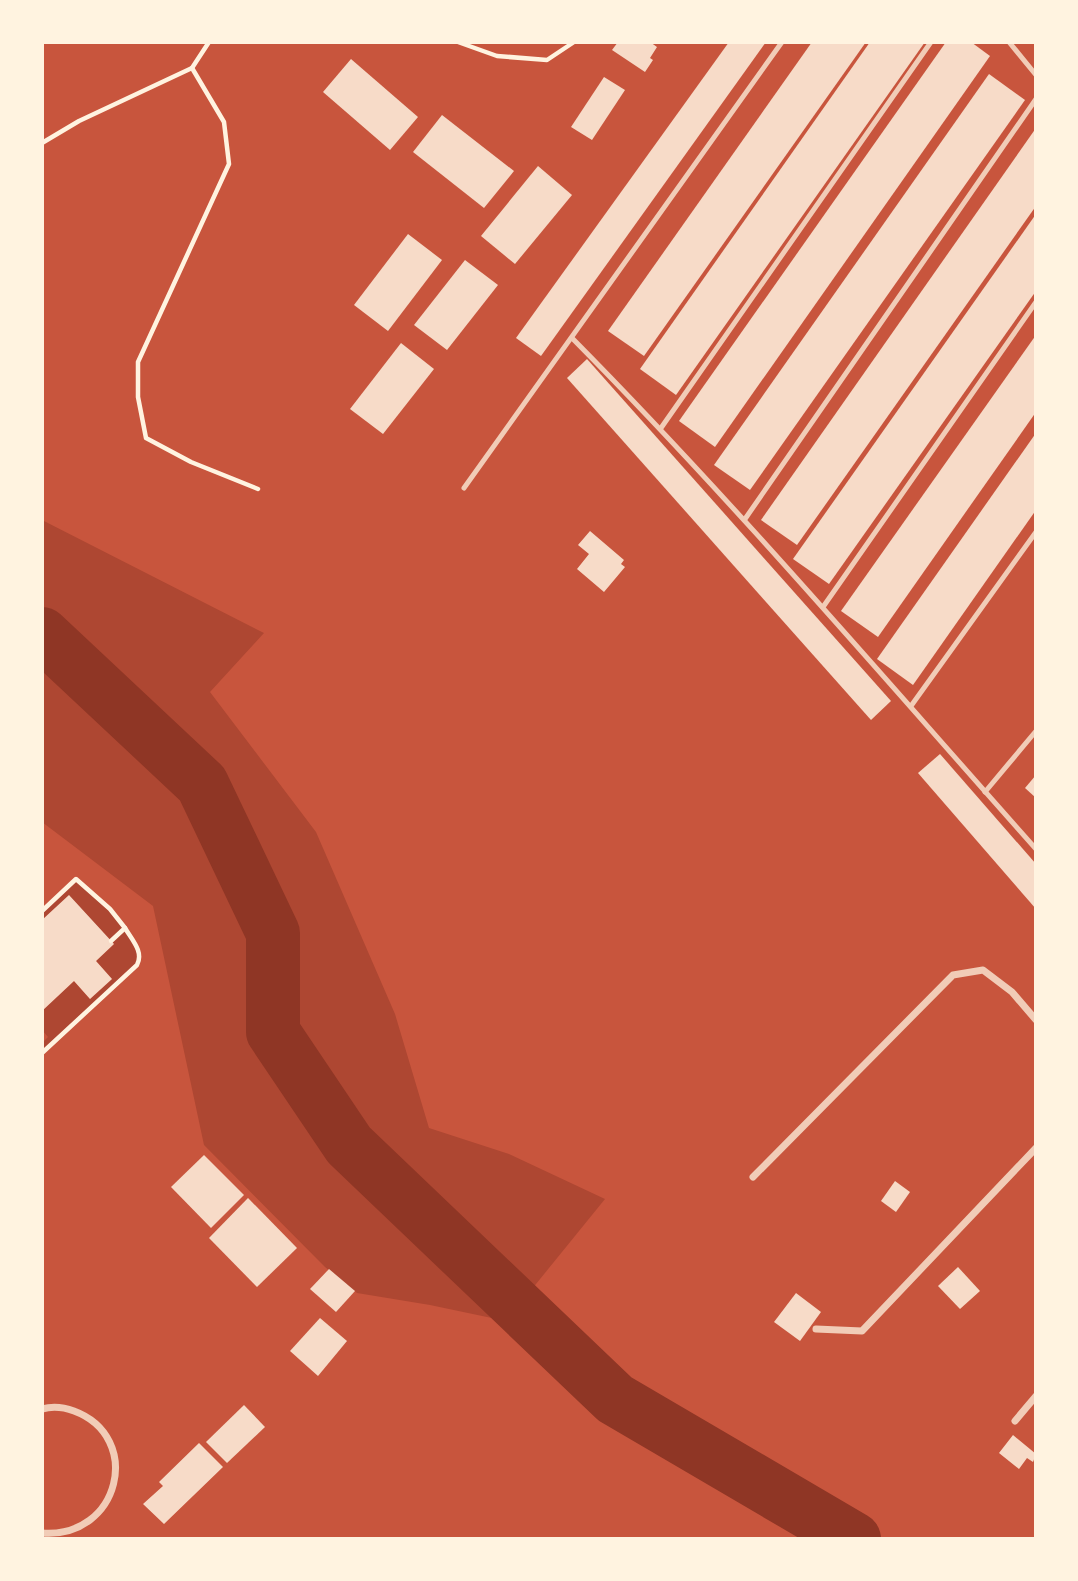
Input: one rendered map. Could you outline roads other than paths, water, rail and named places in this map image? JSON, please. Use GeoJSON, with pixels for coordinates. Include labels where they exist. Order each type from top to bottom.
{"type":"FeatureCollection","features":[{"type":"Feature","properties":{"kind":"street"},"geometry":{"type":"LineString","coordinates":[[753,1177],[953,975],[983,970],[1012,992],[1036,1020]]}},
{"type":"Feature","properties":{"kind":"street"},"geometry":{"type":"LineString","coordinates":[[816,1329],[862,1332],[1036,1148]]}},
{"type":"Feature","properties":{"kind":"street"},"geometry":{"type":"LineString","coordinates":[[1015,1421],[1036,1396]]}},
{"type":"Feature","properties":{"kind":"street"},"geometry":{"type":"LineString","coordinates":[[42,1409],[51,1406],[67,1408],[94,1423],[105,1435],[112,1449],[115,1465],[115,1481],[101,1510],[80,1527],[58,1536],[42,1533]]}},
{"type":"Feature","properties":{"kind":"lane"},"geometry":{"type":"LineString","coordinates":[[464,488],[782,42]]}},
{"type":"Feature","properties":{"kind":"lane"},"geometry":{"type":"LineString","coordinates":[[661,428],[931,42]]}},
{"type":"Feature","properties":{"kind":"lane"},"geometry":{"type":"LineString","coordinates":[[1009,42],[1036,75]]}},
{"type":"Feature","properties":{"kind":"lane"},"geometry":{"type":"LineString","coordinates":[[745,519],[1036,99]]}},
{"type":"Feature","properties":{"kind":"lane"},"geometry":{"type":"LineString","coordinates":[[823,607],[1036,302]]}},
{"type":"Feature","properties":{"kind":"lane"},"geometry":{"type":"LineString","coordinates":[[572,338],[661,428],[745,519],[1036,849]]}},
{"type":"Feature","properties":{"kind":"lane"},"geometry":{"type":"LineString","coordinates":[[911,706],[1036,532]]}},
{"type":"Feature","properties":{"kind":"lane"},"geometry":{"type":"LineString","coordinates":[[985,792],[1036,731]]}},
{"type":"Feature","properties":{"kind":"waterway"},"geometry":{"type":"LineString","coordinates":[[42,634],[202,784],[273,933],[273,1032],[349,1145],[615,1399],[854,1539]]}}]}
